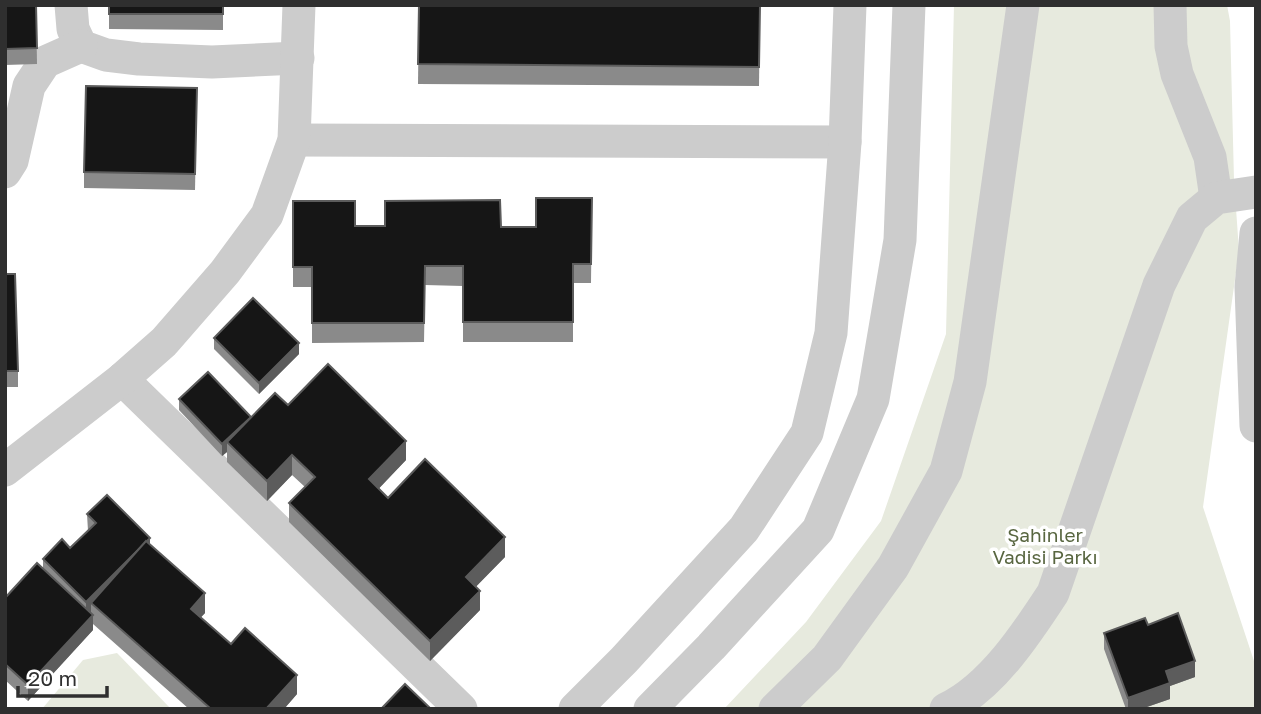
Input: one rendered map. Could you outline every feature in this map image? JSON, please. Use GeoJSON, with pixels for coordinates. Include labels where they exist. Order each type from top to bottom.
{"type":"FeatureCollection","features":[{"type":"Feature","properties":{"kind":"street"},"geometry":{"type":"LineString","coordinates":[[71,5],[73,29],[81,46]]}},
{"type":"Feature","properties":{"kind":"street"},"geometry":{"type":"LineString","coordinates":[[5,470],[122,379],[164,342],[225,272],[267,215],[294,140],[299,5]]}},
{"type":"Feature","properties":{"kind":"street"},"geometry":{"type":"LineString","coordinates":[[575,709],[624,660],[744,529],[807,433],[831,333],[845,142],[850,5]]}},
{"type":"Feature","properties":{"kind":"street"},"geometry":{"type":"LineString","coordinates":[[650,709],[818,530],[873,399],[901,240],[909,5]]}},
{"type":"Feature","properties":{"kind":"street"},"geometry":{"type":"LineString","coordinates":[[775,709],[827,659],[893,567],[946,471],[970,382],[1023,5]]}},
{"type":"Feature","properties":{"kind":"street"},"geometry":{"type":"LineString","coordinates":[[1170,5],[1171,46],[1177,74],[1210,157],[1216,198]]}},
{"type":"Feature","properties":{"kind":"street"},"geometry":{"type":"LineString","coordinates":[[5,172],[12,161],[29,86],[45,62],[81,46],[106,55],[139,59],[212,62],[298,58]]}},
{"type":"Feature","properties":{"kind":"street"},"geometry":{"type":"LineString","coordinates":[[294,140],[845,142]]}},
{"type":"Feature","properties":{"kind":"street"},"geometry":{"type":"LineString","coordinates":[[946,709],[968,695],[992,673],[1028,630],[1053,593],[1158,285],[1192,218],[1216,198],[1256,192]]}},
{"type":"Feature","properties":{"kind":"street"},"geometry":{"type":"LineString","coordinates":[[1256,233],[1251,287],[1256,426]]}},
{"type":"Feature","properties":{"kind":"street"},"geometry":{"type":"LineString","coordinates":[[122,379],[461,709]]}},
{"type":"Feature","properties":{"kind":"green space","name":"Şahinler Vadisi Parkı"},"geometry":{"type":"Polygon","coordinates":[[[954,5],[1227,5],[1230,21],[1234,180],[1239,251],[1203,507],[1254,661],[1256,709],[724,709],[806,622],[881,521],[946,334],[954,5]]]}},
{"type":"Feature","properties":{"kind":"green space"},"geometry":{"type":"Polygon","coordinates":[[[117,653],[171,709],[42,709],[83,660],[117,653]]]}},
{"type":"Feature","properties":{"kind":"building"},"geometry":{"type":"Polygon","coordinates":[[[5,5],[36,5],[37,48],[5,49],[5,5]]]}},
{"type":"Feature","properties":{"kind":"building"},"geometry":{"type":"Polygon","coordinates":[[[109,5],[223,5],[223,14],[109,14],[109,5]]]}},
{"type":"Feature","properties":{"kind":"building"},"geometry":{"type":"Polygon","coordinates":[[[419,5],[760,5],[759,67],[418,64],[419,5]]]}},
{"type":"Feature","properties":{"kind":"building"},"geometry":{"type":"Polygon","coordinates":[[[86,86],[197,88],[195,174],[84,172],[86,86]]]}},
{"type":"Feature","properties":{"kind":"building"},"geometry":{"type":"Polygon","coordinates":[[[536,198],[592,198],[591,264],[573,264],[573,322],[463,322],[463,266],[425,266],[424,323],[312,323],[312,267],[293,267],[293,201],[355,201],[355,226],[385,226],[385,201],[500,200],[501,227],[536,227],[536,198]]]}},
{"type":"Feature","properties":{"kind":"building"},"geometry":{"type":"Polygon","coordinates":[[[5,274],[15,274],[18,371],[5,371],[5,274]]]}},
{"type":"Feature","properties":{"kind":"building"},"geometry":{"type":"Polygon","coordinates":[[[253,298],[299,343],[259,383],[214,338],[253,298]]]}},
{"type":"Feature","properties":{"kind":"building"},"geometry":{"type":"Polygon","coordinates":[[[328,364],[406,441],[369,479],[388,498],[425,459],[505,537],[466,577],[480,591],[430,641],[289,503],[315,477],[292,455],[267,481],[227,442],[275,393],[288,405],[328,364]]]}},
{"type":"Feature","properties":{"kind":"building"},"geometry":{"type":"Polygon","coordinates":[[[208,372],[251,417],[222,444],[179,399],[208,372]]]}},
{"type":"Feature","properties":{"kind":"building"},"geometry":{"type":"Polygon","coordinates":[[[107,495],[150,538],[86,602],[43,559],[62,539],[70,548],[96,523],[87,514],[107,495]]]}},
{"type":"Feature","properties":{"kind":"building"},"geometry":{"type":"Polygon","coordinates":[[[146,541],[205,593],[191,609],[231,644],[245,628],[297,675],[266,709],[211,709],[91,603],[146,541]]]}},
{"type":"Feature","properties":{"kind":"building"},"geometry":{"type":"Polygon","coordinates":[[[37,563],[93,615],[28,685],[5,664],[5,598],[37,563]]]}},
{"type":"Feature","properties":{"kind":"building"},"geometry":{"type":"Polygon","coordinates":[[[1178,613],[1195,661],[1166,671],[1170,683],[1128,698],[1104,633],[1145,618],[1148,625],[1178,613]]]}},
{"type":"Feature","properties":{"kind":"building"},"geometry":{"type":"Polygon","coordinates":[[[405,684],[431,709],[381,709],[405,684]]]}}]}
